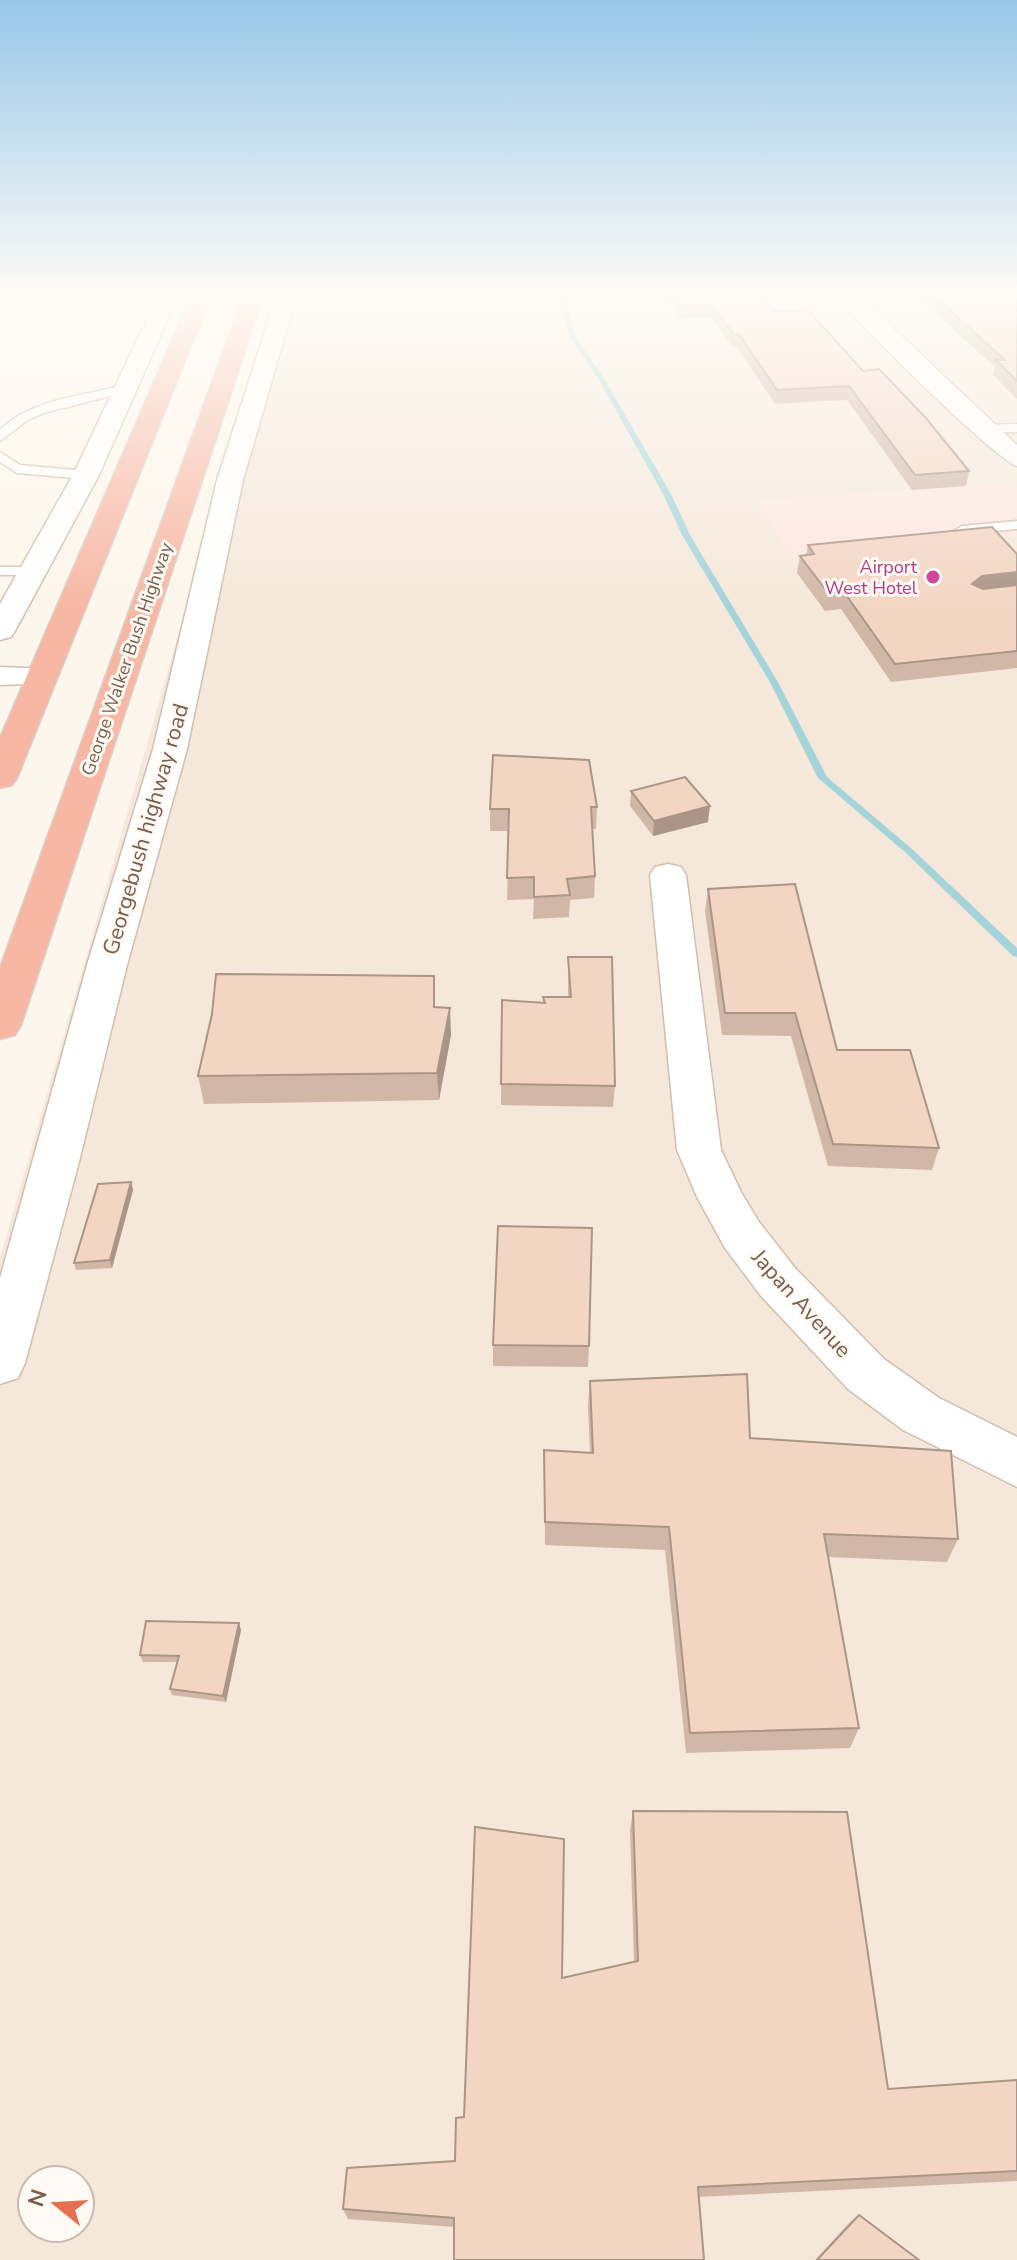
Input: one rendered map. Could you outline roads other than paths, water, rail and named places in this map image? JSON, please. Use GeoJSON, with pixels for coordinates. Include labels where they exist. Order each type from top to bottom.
{"type":"FeatureCollection","features":[{"type":"Feature","properties":{"kind":"highway"},"geometry":{"type":"LineString","coordinates":[[0,778],[158,399]]}},
{"type":"Feature","properties":{"kind":"highway","name":"George Walker Bush Highway"},"geometry":{"type":"LineString","coordinates":[[0,1025],[217,399]]}},
{"type":"Feature","properties":{"kind":"street"},"geometry":{"type":"LineString","coordinates":[[0,631],[86,475],[121,399]]}},
{"type":"Feature","properties":{"kind":"street","name":"Georgebush highway road"},"geometry":{"type":"LineString","coordinates":[[0,1363],[57,1162],[107,965],[170,749],[230,480],[255,399]]}},
{"type":"Feature","properties":{"kind":"street"},"geometry":{"type":"LineString","coordinates":[[953,399],[1017,458]]}},
{"type":"Feature","properties":{"kind":"street"},"geometry":{"type":"LineString","coordinates":[[0,676],[41,676]]}},
{"type":"Feature","properties":{"kind":"street","name":"Japan Avenue"},"geometry":{"type":"LineString","coordinates":[[668,875],[699,1150],[720,1197],[742,1235],[778,1282],[866,1374],[921,1414],[1017,1463]]}},
{"type":"Feature","properties":{"kind":"lane"},"geometry":{"type":"LineString","coordinates":[[2,431],[32,414],[87,399]]}},
{"type":"Feature","properties":{"kind":"lane"},"geometry":{"type":"LineString","coordinates":[[983,429],[1017,428]]}},
{"type":"Feature","properties":{"kind":"lane"},"geometry":{"type":"LineString","coordinates":[[0,456],[17,469],[86,475]]}},
{"type":"Feature","properties":{"kind":"lane"},"geometry":{"type":"LineString","coordinates":[[953,531],[1017,525]]}},
{"type":"Feature","properties":{"kind":"lane"},"geometry":{"type":"LineString","coordinates":[[0,571],[33,571]]}},
{"type":"Feature","properties":{"kind":"waterway"},"geometry":{"type":"LineString","coordinates":[[613,399],[667,494],[686,535],[775,684],[823,778],[909,851],[1017,954]]}},
{"type":"Feature","properties":{"kind":"place","name":"Airport West Hotel"},"geometry":{"type":"Point","coordinates":[933,577]}}]}
